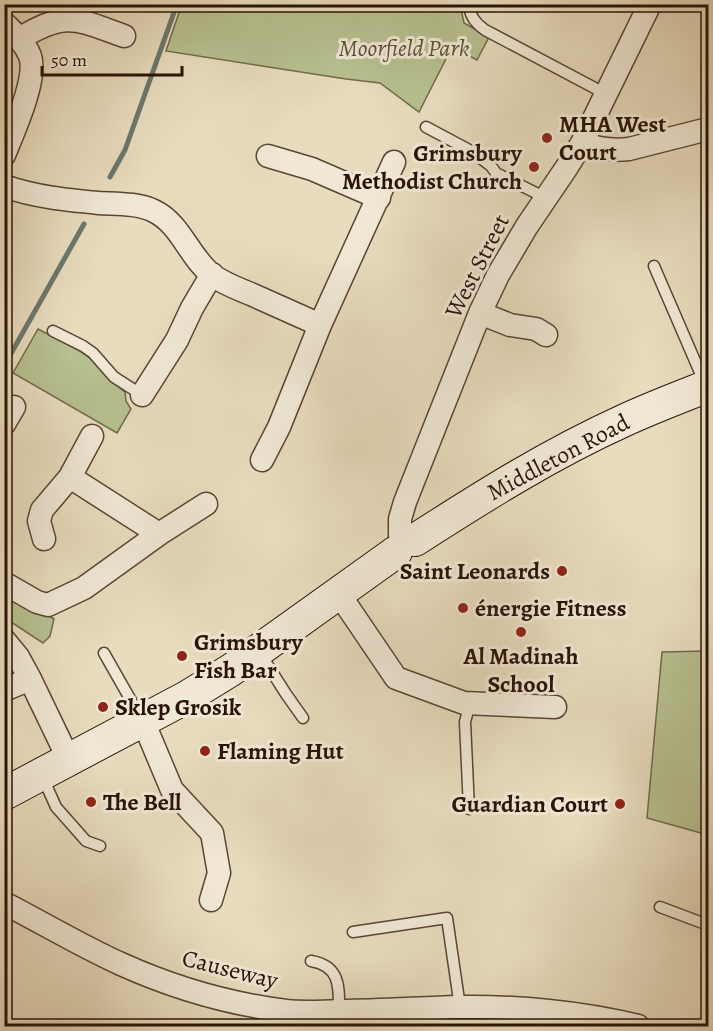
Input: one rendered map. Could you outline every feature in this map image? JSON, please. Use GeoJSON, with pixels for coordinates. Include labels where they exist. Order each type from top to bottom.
{"type":"FeatureCollection","features":[{"type":"Feature","properties":{"kind":"street","name":"West Street"},"geometry":{"type":"LineString","coordinates":[[403,542],[400,519],[405,502],[480,314],[512,251],[582,143],[650,4]]}},
{"type":"Feature","properties":{"kind":"street"},"geometry":{"type":"LineString","coordinates":[[4,155],[30,86],[33,66],[30,56],[12,31],[69,20],[81,21],[124,36]]}},
{"type":"Feature","properties":{"kind":"street"},"geometry":{"type":"LineString","coordinates":[[582,143],[606,150],[629,149],[708,129]]}},
{"type":"Feature","properties":{"kind":"street"},"geometry":{"type":"LineString","coordinates":[[268,156],[312,169],[379,198]]}},
{"type":"Feature","properties":{"kind":"street"},"geometry":{"type":"LineString","coordinates":[[262,460],[279,427],[320,325],[394,162]]}},
{"type":"Feature","properties":{"kind":"street"},"geometry":{"type":"LineString","coordinates":[[4,186],[58,200],[140,207],[155,211],[175,227],[202,266],[223,282],[320,325]]}},
{"type":"Feature","properties":{"kind":"street"},"geometry":{"type":"LineString","coordinates":[[141,395],[177,340],[212,274]]}},
{"type":"Feature","properties":{"kind":"street"},"geometry":{"type":"LineString","coordinates":[[480,314],[510,325],[536,329],[546,335]]}},
{"type":"Feature","properties":{"kind":"street","name":"Middleton Road"},"geometry":{"type":"LineString","coordinates":[[4,794],[143,722],[231,670],[339,594],[403,542],[508,481],[624,420],[708,387]]}},
{"type":"Feature","properties":{"kind":"street"},"geometry":{"type":"LineString","coordinates":[[44,540],[39,521],[42,510],[70,477],[92,436]]}},
{"type":"Feature","properties":{"kind":"street"},"geometry":{"type":"LineString","coordinates":[[70,477],[159,534]]}},
{"type":"Feature","properties":{"kind":"street"},"geometry":{"type":"LineString","coordinates":[[4,583],[37,602],[48,605],[84,588],[159,534],[206,504]]}},
{"type":"Feature","properties":{"kind":"street"},"geometry":{"type":"LineString","coordinates":[[339,594],[396,678],[464,703],[555,707]]}},
{"type":"Feature","properties":{"kind":"street"},"geometry":{"type":"LineString","coordinates":[[4,640],[18,657],[30,679],[69,760]]}},
{"type":"Feature","properties":{"kind":"street"},"geometry":{"type":"LineString","coordinates":[[4,690],[30,679]]}},
{"type":"Feature","properties":{"kind":"street"},"geometry":{"type":"LineString","coordinates":[[143,722],[172,790],[212,833],[219,873],[210,900]]}},
{"type":"Feature","properties":{"kind":"street","name":"Causeway"},"geometry":{"type":"LineString","coordinates":[[4,903],[119,963],[143,973],[287,1019],[339,1011],[460,1007],[536,1010],[609,1019],[638,1026]]}},
{"type":"Feature","properties":{"kind":"lane"},"geometry":{"type":"LineString","coordinates":[[468,4],[471,16],[485,30],[606,94]]}},
{"type":"Feature","properties":{"kind":"lane"},"geometry":{"type":"LineString","coordinates":[[426,127],[471,151],[491,165],[496,173],[546,198]]}},
{"type":"Feature","properties":{"kind":"lane"},"geometry":{"type":"LineString","coordinates":[[654,266],[708,387]]}},
{"type":"Feature","properties":{"kind":"lane"},"geometry":{"type":"LineString","coordinates":[[53,331],[93,353],[114,377],[141,395]]}},
{"type":"Feature","properties":{"kind":"lane"},"geometry":{"type":"LineString","coordinates":[[258,650],[303,718]]}},
{"type":"Feature","properties":{"kind":"lane"},"geometry":{"type":"LineString","coordinates":[[104,653],[143,722]]}},
{"type":"Feature","properties":{"kind":"lane"},"geometry":{"type":"LineString","coordinates":[[468,809],[465,722],[470,703]]}},
{"type":"Feature","properties":{"kind":"lane"},"geometry":{"type":"LineString","coordinates":[[41,775],[56,807],[86,841],[100,846]]}},
{"type":"Feature","properties":{"kind":"lane"},"geometry":{"type":"LineString","coordinates":[[660,907],[708,925]]}},
{"type":"Feature","properties":{"kind":"lane"},"geometry":{"type":"LineString","coordinates":[[354,932],[447,918],[460,1007]]}},
{"type":"Feature","properties":{"kind":"lane"},"geometry":{"type":"LineString","coordinates":[[311,962],[317,962],[329,968],[336,976],[339,983],[339,1011]]}},
{"type":"Feature","properties":{"kind":"green space","name":"Moorfield Park"},"geometry":{"type":"Polygon","coordinates":[[[182,4],[460,5],[464,23],[489,37],[477,60],[452,47],[419,112],[380,83],[166,51],[182,4]]]}},
{"type":"Feature","properties":{"kind":"green space"},"geometry":{"type":"Polygon","coordinates":[[[38,329],[80,351],[125,392],[126,401],[131,409],[117,433],[13,373],[38,329]]]}},
{"type":"Feature","properties":{"kind":"green space"},"geometry":{"type":"Polygon","coordinates":[[[4,591],[54,619],[50,636],[43,643],[5,618],[4,591]]]}},
{"type":"Feature","properties":{"kind":"green space"},"geometry":{"type":"Polygon","coordinates":[[[708,651],[708,835],[647,818],[662,652],[708,651]]]}},
{"type":"Feature","properties":{"kind":"waterway"},"geometry":{"type":"LineString","coordinates":[[110,177],[125,150],[177,4]]}},
{"type":"Feature","properties":{"kind":"waterway"},"geometry":{"type":"LineString","coordinates":[[4,366],[84,224]]}},
{"type":"Feature","properties":{"kind":"place","name":"MHA West Court"},"geometry":{"type":"Point","coordinates":[547,138]}},
{"type":"Feature","properties":{"kind":"place","name":"Grimsbury Methodist Church"},"geometry":{"type":"Point","coordinates":[534,167]}},
{"type":"Feature","properties":{"kind":"place","name":"Saint Leonards"},"geometry":{"type":"Point","coordinates":[562,571]}},
{"type":"Feature","properties":{"kind":"place","name":"énergie Fitness"},"geometry":{"type":"Point","coordinates":[463,608]}},
{"type":"Feature","properties":{"kind":"place","name":"Al Madinah School"},"geometry":{"type":"Point","coordinates":[521,632]}},
{"type":"Feature","properties":{"kind":"place","name":"Grimsbury Fish Bar"},"geometry":{"type":"Point","coordinates":[182,656]}},
{"type":"Feature","properties":{"kind":"place","name":"Sklep Grosik"},"geometry":{"type":"Point","coordinates":[103,707]}},
{"type":"Feature","properties":{"kind":"place","name":"Flaming Hut"},"geometry":{"type":"Point","coordinates":[205,751]}},
{"type":"Feature","properties":{"kind":"place","name":"The Bell"},"geometry":{"type":"Point","coordinates":[91,802]}},
{"type":"Feature","properties":{"kind":"place","name":"Guardian Court"},"geometry":{"type":"Point","coordinates":[620,804]}}]}
